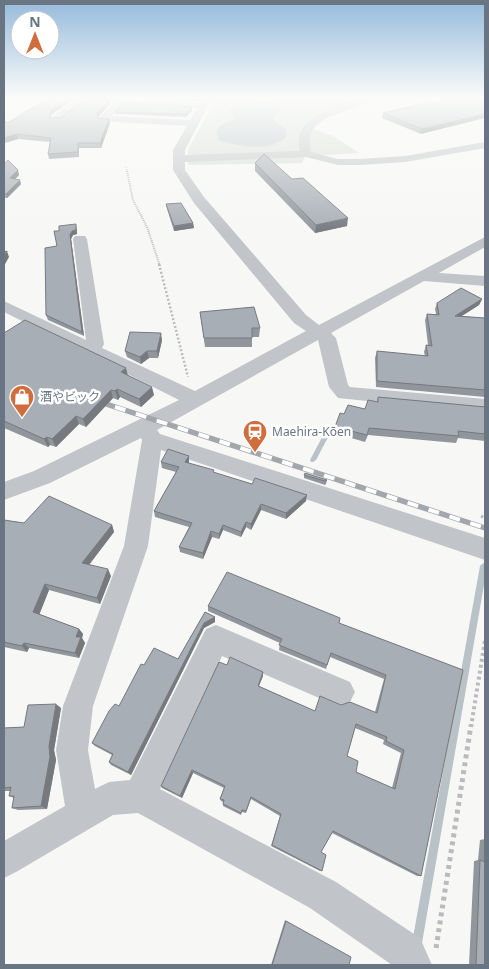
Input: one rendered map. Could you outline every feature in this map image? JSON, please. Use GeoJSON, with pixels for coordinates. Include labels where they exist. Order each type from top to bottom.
{"type":"FeatureCollection","features":[{"type":"Feature","properties":{"kind":"street"},"geometry":{"type":"LineString","coordinates":[[183,143],[179,150],[179,170],[188,186],[300,319],[327,338],[338,387],[345,393],[485,406]]}},
{"type":"Feature","properties":{"kind":"street"},"geometry":{"type":"LineString","coordinates":[[305,143],[306,154]]}},
{"type":"Feature","properties":{"kind":"street"},"geometry":{"type":"LineString","coordinates":[[178,159],[306,154],[338,162],[360,162],[405,159],[485,145]]}},
{"type":"Feature","properties":{"kind":"street"},"geometry":{"type":"LineString","coordinates":[[80,239],[95,344],[92,350]]}},
{"type":"Feature","properties":{"kind":"street"},"geometry":{"type":"LineString","coordinates":[[4,491],[147,434],[192,391],[318,332],[485,242]]}},
{"type":"Feature","properties":{"kind":"street"},"geometry":{"type":"LineString","coordinates":[[423,276],[485,281]]}},
{"type":"Feature","properties":{"kind":"street"},"geometry":{"type":"LineString","coordinates":[[4,306],[162,385],[192,391]]}},
{"type":"Feature","properties":{"kind":"street"},"geometry":{"type":"LineString","coordinates":[[147,434],[485,549]]}},
{"type":"Feature","properties":{"kind":"street"},"geometry":{"type":"LineString","coordinates":[[83,814],[72,750],[78,706],[136,546],[149,455],[147,434]]}},
{"type":"Feature","properties":{"kind":"street"},"geometry":{"type":"LineString","coordinates":[[140,796],[216,639],[340,692]]}},
{"type":"Feature","properties":{"kind":"street"},"geometry":{"type":"LineString","coordinates":[[4,860],[109,800],[140,796],[323,895],[406,952],[424,960]]}},
{"type":"Feature","properties":{"kind":"path"},"geometry":{"type":"LineString","coordinates":[[126,167],[133,200],[147,227],[162,273],[192,391]]}},
{"type":"Feature","properties":{"kind":"path"},"geometry":{"type":"LineString","coordinates":[[424,960],[485,640]]}},
{"type":"Feature","properties":{"kind":"shaded area"},"geometry":{"type":"Polygon","coordinates":[[[192,143],[344,143],[359,153],[306,154],[302,163],[188,165],[188,150],[192,143]]]}},
{"type":"Feature","properties":{"kind":"shaded area"},"geometry":{"type":"Polygon","coordinates":[[[232,143],[276,143],[254,147],[232,143]]]}},
{"type":"Feature","properties":{"kind":"building"},"geometry":{"type":"Polygon","coordinates":[[[50,143],[78,143],[78,152],[48,154],[50,143]]]}},
{"type":"Feature","properties":{"kind":"building"},"geometry":{"type":"Polygon","coordinates":[[[264,154],[292,179],[303,178],[348,218],[316,225],[255,163],[264,154]]]}},
{"type":"Feature","properties":{"kind":"building"},"geometry":{"type":"Polygon","coordinates":[[[8,160],[18,170],[10,178],[20,180],[6,194],[4,193],[4,164],[8,160]]]}},
{"type":"Feature","properties":{"kind":"building"},"geometry":{"type":"Polygon","coordinates":[[[181,203],[193,223],[174,226],[166,204],[181,203]]]}},
{"type":"Feature","properties":{"kind":"building"},"geometry":{"type":"Polygon","coordinates":[[[76,224],[76,230],[72,231],[70,235],[82,332],[46,315],[45,248],[57,246],[54,231],[59,231],[59,226],[76,224]]]}},
{"type":"Feature","properties":{"kind":"building"},"geometry":{"type":"Polygon","coordinates":[[[461,288],[482,299],[455,316],[485,318],[485,390],[377,381],[377,351],[428,356],[426,345],[432,346],[427,314],[439,315],[437,303],[461,288]]]}},
{"type":"Feature","properties":{"kind":"building"},"geometry":{"type":"Polygon","coordinates":[[[254,307],[260,328],[252,328],[252,338],[204,338],[200,312],[254,307]]]}},
{"type":"Feature","properties":{"kind":"building"},"geometry":{"type":"Polygon","coordinates":[[[25,320],[126,368],[121,372],[152,387],[139,399],[117,389],[115,391],[111,390],[83,419],[76,416],[52,439],[47,437],[44,439],[4,421],[4,333],[25,320]]]}},
{"type":"Feature","properties":{"kind":"building"},"geometry":{"type":"Polygon","coordinates":[[[130,332],[161,333],[157,351],[147,351],[140,357],[125,351],[130,332]]]}},
{"type":"Feature","properties":{"kind":"building"},"geometry":{"type":"Polygon","coordinates":[[[378,397],[485,407],[485,434],[458,431],[459,436],[369,428],[367,435],[335,427],[340,413],[344,414],[348,405],[365,409],[368,400],[378,402],[378,397]]]}},
{"type":"Feature","properties":{"kind":"building"},"geometry":{"type":"Polygon","coordinates":[[[168,449],[189,456],[185,462],[214,470],[213,472],[252,484],[255,478],[307,495],[286,513],[261,504],[251,524],[246,522],[241,532],[223,525],[219,534],[211,531],[203,553],[179,547],[192,523],[154,511],[179,467],[161,462],[168,449]]]}},
{"type":"Feature","properties":{"kind":"building"},"geometry":{"type":"Polygon","coordinates":[[[305,473],[327,480],[304,475],[305,473]]]}},
{"type":"Feature","properties":{"kind":"building"},"geometry":{"type":"Polygon","coordinates":[[[49,496],[112,525],[82,563],[108,569],[97,598],[45,584],[33,612],[79,629],[76,637],[81,637],[75,653],[24,643],[22,646],[4,642],[4,520],[24,523],[49,496]]]}},
{"type":"Feature","properties":{"kind":"building"},"geometry":{"type":"Polygon","coordinates":[[[227,572],[340,618],[339,623],[463,670],[421,876],[333,831],[321,852],[326,855],[322,871],[272,845],[281,814],[251,797],[246,811],[242,810],[241,813],[223,804],[224,800],[220,799],[225,786],[192,770],[180,796],[161,786],[219,662],[227,665],[230,657],[263,672],[258,686],[315,711],[320,696],[341,705],[350,702],[377,713],[386,675],[331,653],[327,665],[279,645],[282,639],[208,606],[227,572]],[[356,724],[347,756],[358,761],[356,772],[395,789],[404,750],[386,741],[387,737],[356,724]]]}},
{"type":"Feature","properties":{"kind":"building"},"geometry":{"type":"Polygon","coordinates":[[[205,612],[215,617],[204,623],[128,772],[109,762],[113,754],[92,743],[109,711],[115,704],[119,706],[141,664],[144,665],[154,648],[178,659],[205,612]]]}},
{"type":"Feature","properties":{"kind":"building"},"geometry":{"type":"Polygon","coordinates":[[[56,704],[49,746],[50,757],[41,806],[12,808],[14,796],[9,796],[11,787],[4,788],[4,728],[24,727],[28,705],[56,704]]]}},
{"type":"Feature","properties":{"kind":"building"},"geometry":{"type":"Polygon","coordinates":[[[480,860],[485,862],[485,965],[476,965],[480,860]]]}},
{"type":"Feature","properties":{"kind":"building"},"geometry":{"type":"Polygon","coordinates":[[[286,921],[351,957],[349,965],[272,965],[286,921]]]}},
{"type":"Feature","properties":{"kind":"waterway"},"geometry":{"type":"LineString","coordinates":[[313,460],[330,428]]}},
{"type":"Feature","properties":{"kind":"waterway"},"geometry":{"type":"LineString","coordinates":[[417,943],[484,566]]}},
{"type":"Feature","properties":{"kind":"railway"},"geometry":{"type":"LineString","coordinates":[[94,400],[485,528]]}},
{"type":"Feature","properties":{"kind":"place","name":"酒やビック"},"geometry":{"type":"Point","coordinates":[22,418]}},
{"type":"Feature","properties":{"kind":"place","name":"Maehira-Kōen"},"geometry":{"type":"Point","coordinates":[255,453]}}]}
